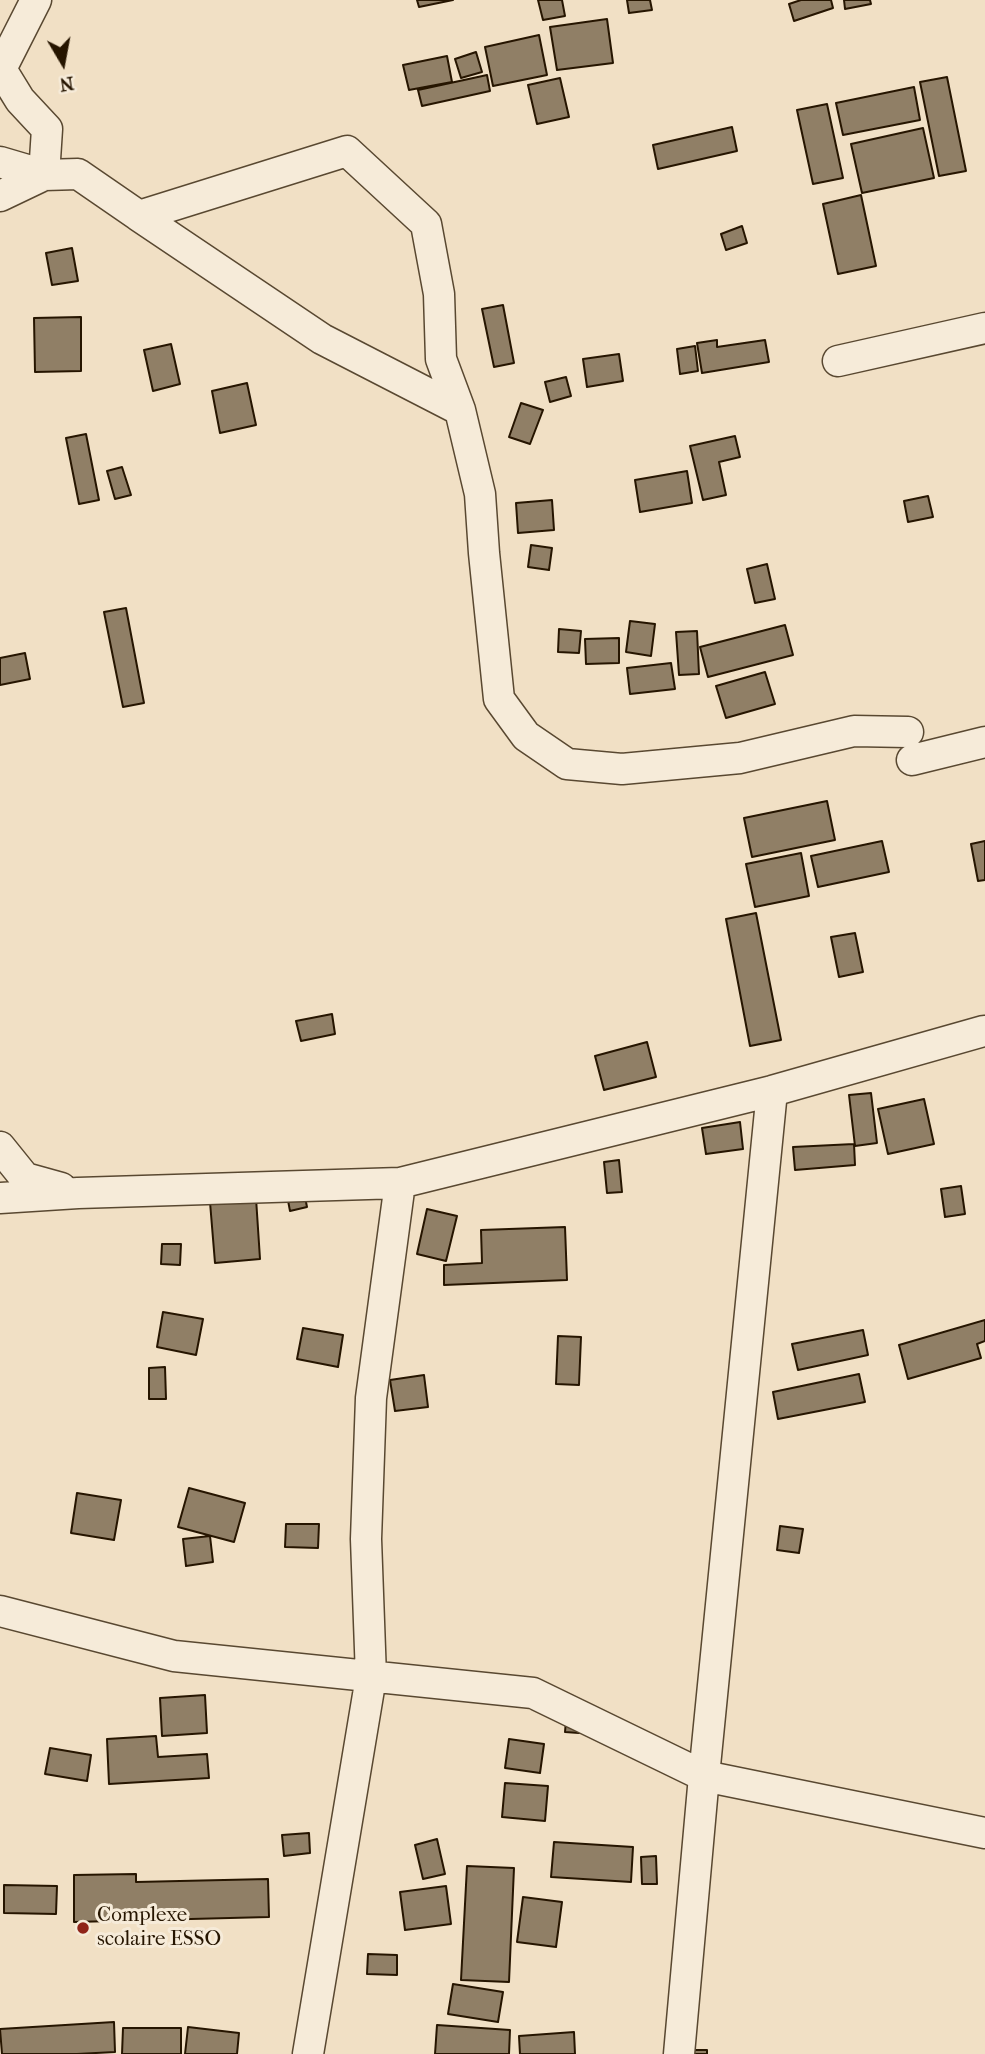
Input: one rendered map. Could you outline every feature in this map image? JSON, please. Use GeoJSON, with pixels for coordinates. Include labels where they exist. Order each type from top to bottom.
{"type":"FeatureCollection","features":[{"type":"Feature","properties":{"kind":"street"},"geometry":{"type":"LineString","coordinates":[[36,0],[1,68],[20,100],[47,129],[78,174],[322,339],[460,410]]}},
{"type":"Feature","properties":{"kind":"street"},"geometry":{"type":"LineString","coordinates":[[44,176],[47,129]]}},
{"type":"Feature","properties":{"kind":"street"},"geometry":{"type":"LineString","coordinates":[[139,216],[348,151],[426,224],[439,294],[441,359],[460,410],[480,494],[499,699],[526,736],[567,764],[622,769],[740,758],[854,731],[910,746],[985,742]]}},
{"type":"Feature","properties":{"kind":"street"},"geometry":{"type":"LineString","coordinates":[[0,162],[44,176],[78,174]]}},
{"type":"Feature","properties":{"kind":"street"},"geometry":{"type":"LineString","coordinates":[[0,196],[44,176]]}},
{"type":"Feature","properties":{"kind":"street"},"geometry":{"type":"LineString","coordinates":[[838,361],[985,328]]}},
{"type":"Feature","properties":{"kind":"street"},"geometry":{"type":"LineString","coordinates":[[0,1198],[400,1183],[772,1091],[984,1031]]}},
{"type":"Feature","properties":{"kind":"street"},"geometry":{"type":"LineString","coordinates":[[679,2054],[772,1091]]}},
{"type":"Feature","properties":{"kind":"street"},"geometry":{"type":"LineString","coordinates":[[0,1147],[25,1178],[78,1193]]}},
{"type":"Feature","properties":{"kind":"street"},"geometry":{"type":"LineString","coordinates":[[308,2054],[371,1676],[366,1539],[372,1398],[400,1183]]}},
{"type":"Feature","properties":{"kind":"street"},"geometry":{"type":"LineString","coordinates":[[0,1611],[174,1656],[533,1693],[704,1776],[985,1833]]}},
{"type":"Feature","properties":{"kind":"building"},"geometry":{"type":"Polygon","coordinates":[[[417,0],[453,0],[419,7],[417,0]]]}},
{"type":"Feature","properties":{"kind":"building"},"geometry":{"type":"Polygon","coordinates":[[[538,0],[562,0],[565,16],[543,20],[538,0]]]}},
{"type":"Feature","properties":{"kind":"building"},"geometry":{"type":"Polygon","coordinates":[[[627,0],[650,0],[652,10],[629,13],[627,0]]]}},
{"type":"Feature","properties":{"kind":"building"},"geometry":{"type":"Polygon","coordinates":[[[801,0],[831,0],[833,8],[794,21],[789,4],[801,0]]]}},
{"type":"Feature","properties":{"kind":"building"},"geometry":{"type":"Polygon","coordinates":[[[844,0],[870,0],[871,4],[845,9],[844,0]]]}},
{"type":"Feature","properties":{"kind":"building"},"geometry":{"type":"Polygon","coordinates":[[[607,19],[613,63],[557,70],[550,27],[607,19]]]}},
{"type":"Feature","properties":{"kind":"building"},"geometry":{"type":"Polygon","coordinates":[[[539,35],[547,75],[493,86],[485,47],[539,35]]]}},
{"type":"Feature","properties":{"kind":"building"},"geometry":{"type":"Polygon","coordinates":[[[476,52],[482,72],[461,78],[455,59],[476,52]]]}},
{"type":"Feature","properties":{"kind":"building"},"geometry":{"type":"Polygon","coordinates":[[[447,56],[452,82],[409,90],[403,65],[447,56]]]}},
{"type":"Feature","properties":{"kind":"building"},"geometry":{"type":"Polygon","coordinates":[[[487,75],[490,91],[422,106],[418,90],[487,75]]]}},
{"type":"Feature","properties":{"kind":"building"},"geometry":{"type":"Polygon","coordinates":[[[947,77],[966,171],[939,176],[920,82],[947,77]]]}},
{"type":"Feature","properties":{"kind":"building"},"geometry":{"type":"Polygon","coordinates":[[[560,78],[569,117],[537,124],[528,85],[560,78]]]}},
{"type":"Feature","properties":{"kind":"building"},"geometry":{"type":"Polygon","coordinates":[[[914,87],[920,120],[843,135],[836,103],[914,87]]]}},
{"type":"Feature","properties":{"kind":"building"},"geometry":{"type":"Polygon","coordinates":[[[827,104],[843,178],[813,184],[797,110],[827,104]]]}},
{"type":"Feature","properties":{"kind":"building"},"geometry":{"type":"Polygon","coordinates":[[[732,127],[737,151],[658,169],[653,145],[732,127]]]}},
{"type":"Feature","properties":{"kind":"building"},"geometry":{"type":"Polygon","coordinates":[[[923,128],[934,178],[862,193],[851,144],[923,128]]]}},
{"type":"Feature","properties":{"kind":"building"},"geometry":{"type":"Polygon","coordinates":[[[861,195],[876,266],[838,274],[823,204],[861,195]]]}},
{"type":"Feature","properties":{"kind":"building"},"geometry":{"type":"Polygon","coordinates":[[[742,226],[747,243],[726,250],[721,234],[742,226]]]}},
{"type":"Feature","properties":{"kind":"building"},"geometry":{"type":"Polygon","coordinates":[[[72,248],[78,281],[52,285],[46,253],[72,248]]]}},
{"type":"Feature","properties":{"kind":"building"},"geometry":{"type":"Polygon","coordinates":[[[503,305],[514,363],[494,367],[482,309],[503,305]]]}},
{"type":"Feature","properties":{"kind":"building"},"geometry":{"type":"Polygon","coordinates":[[[81,317],[81,371],[35,372],[34,318],[81,317]]]}},
{"type":"Feature","properties":{"kind":"building"},"geometry":{"type":"Polygon","coordinates":[[[717,340],[717,347],[765,340],[769,362],[702,373],[697,343],[717,340]]]}},
{"type":"Feature","properties":{"kind":"building"},"geometry":{"type":"Polygon","coordinates":[[[171,344],[180,384],[153,391],[144,350],[171,344]]]}},
{"type":"Feature","properties":{"kind":"building"},"geometry":{"type":"Polygon","coordinates":[[[695,346],[698,371],[680,374],[677,349],[695,346]]]}},
{"type":"Feature","properties":{"kind":"building"},"geometry":{"type":"Polygon","coordinates":[[[619,354],[623,381],[587,387],[583,359],[619,354]]]}},
{"type":"Feature","properties":{"kind":"building"},"geometry":{"type":"Polygon","coordinates":[[[566,377],[571,396],[550,402],[545,382],[566,377]]]}},
{"type":"Feature","properties":{"kind":"building"},"geometry":{"type":"Polygon","coordinates":[[[247,383],[256,425],[220,433],[212,391],[247,383]]]}},
{"type":"Feature","properties":{"kind":"building"},"geometry":{"type":"Polygon","coordinates":[[[521,403],[543,410],[530,444],[509,437],[521,403]]]}},
{"type":"Feature","properties":{"kind":"building"},"geometry":{"type":"Polygon","coordinates":[[[86,434],[99,500],[79,504],[66,438],[86,434]]]}},
{"type":"Feature","properties":{"kind":"building"},"geometry":{"type":"Polygon","coordinates":[[[735,436],[740,457],[719,462],[726,495],[703,500],[690,446],[735,436]]]}},
{"type":"Feature","properties":{"kind":"building"},"geometry":{"type":"Polygon","coordinates":[[[122,467],[131,495],[115,499],[107,471],[122,467]]]}},
{"type":"Feature","properties":{"kind":"building"},"geometry":{"type":"Polygon","coordinates":[[[687,471],[692,503],[640,512],[635,480],[687,471]]]}},
{"type":"Feature","properties":{"kind":"building"},"geometry":{"type":"Polygon","coordinates":[[[928,496],[933,517],[908,522],[904,501],[928,496]]]}},
{"type":"Feature","properties":{"kind":"building"},"geometry":{"type":"Polygon","coordinates":[[[552,500],[554,530],[518,533],[516,503],[552,500]]]}},
{"type":"Feature","properties":{"kind":"building"},"geometry":{"type":"Polygon","coordinates":[[[531,545],[552,548],[549,570],[528,567],[531,545]]]}},
{"type":"Feature","properties":{"kind":"building"},"geometry":{"type":"Polygon","coordinates":[[[767,564],[775,599],[755,603],[747,569],[767,564]]]}},
{"type":"Feature","properties":{"kind":"building"},"geometry":{"type":"Polygon","coordinates":[[[126,608],[144,703],[123,707],[104,612],[126,608]]]}},
{"type":"Feature","properties":{"kind":"building"},"geometry":{"type":"Polygon","coordinates":[[[630,621],[655,624],[651,656],[626,652],[630,621]]]}},
{"type":"Feature","properties":{"kind":"building"},"geometry":{"type":"Polygon","coordinates":[[[785,625],[793,655],[708,677],[700,647],[785,625]]]}},
{"type":"Feature","properties":{"kind":"building"},"geometry":{"type":"Polygon","coordinates":[[[559,629],[581,631],[579,653],[558,652],[559,629]]]}},
{"type":"Feature","properties":{"kind":"building"},"geometry":{"type":"Polygon","coordinates":[[[697,631],[699,674],[679,675],[676,632],[697,631]]]}},
{"type":"Feature","properties":{"kind":"building"},"geometry":{"type":"Polygon","coordinates":[[[619,638],[619,663],[586,664],[585,639],[619,638]]]}},
{"type":"Feature","properties":{"kind":"building"},"geometry":{"type":"Polygon","coordinates":[[[25,653],[30,679],[0,685],[0,658],[25,653]]]}},
{"type":"Feature","properties":{"kind":"building"},"geometry":{"type":"Polygon","coordinates":[[[671,663],[675,689],[630,694],[627,668],[671,663]]]}},
{"type":"Feature","properties":{"kind":"building"},"geometry":{"type":"Polygon","coordinates":[[[765,672],[775,704],[726,718],[716,686],[765,672]]]}},
{"type":"Feature","properties":{"kind":"building"},"geometry":{"type":"Polygon","coordinates":[[[827,801],[835,840],[752,857],[744,818],[827,801]]]}},
{"type":"Feature","properties":{"kind":"building"},"geometry":{"type":"Polygon","coordinates":[[[882,841],[889,872],[818,887],[811,856],[882,841]]]}},
{"type":"Feature","properties":{"kind":"building"},"geometry":{"type":"Polygon","coordinates":[[[985,841],[985,880],[978,881],[971,844],[985,841]]]}},
{"type":"Feature","properties":{"kind":"building"},"geometry":{"type":"Polygon","coordinates":[[[801,853],[809,896],[755,907],[746,864],[801,853]]]}},
{"type":"Feature","properties":{"kind":"building"},"geometry":{"type":"Polygon","coordinates":[[[756,913],[781,1040],[750,1046],[726,919],[756,913]]]}},
{"type":"Feature","properties":{"kind":"building"},"geometry":{"type":"Polygon","coordinates":[[[855,933],[863,972],[839,977],[831,937],[855,933]]]}},
{"type":"Feature","properties":{"kind":"building"},"geometry":{"type":"Polygon","coordinates":[[[332,1014],[335,1034],[301,1041],[296,1021],[332,1014]]]}},
{"type":"Feature","properties":{"kind":"building"},"geometry":{"type":"Polygon","coordinates":[[[647,1042],[656,1077],[604,1090],[595,1056],[647,1042]]]}},
{"type":"Feature","properties":{"kind":"building"},"geometry":{"type":"Polygon","coordinates":[[[871,1093],[877,1143],[855,1146],[849,1095],[871,1093]]]}},
{"type":"Feature","properties":{"kind":"building"},"geometry":{"type":"Polygon","coordinates":[[[924,1099],[934,1144],[888,1154],[878,1109],[924,1099]]]}},
{"type":"Feature","properties":{"kind":"building"},"geometry":{"type":"Polygon","coordinates":[[[740,1122],[743,1149],[706,1154],[702,1128],[740,1122]]]}},
{"type":"Feature","properties":{"kind":"building"},"geometry":{"type":"Polygon","coordinates":[[[854,1144],[855,1165],[795,1170],[793,1147],[854,1144]]]}},
{"type":"Feature","properties":{"kind":"building"},"geometry":{"type":"Polygon","coordinates":[[[619,1160],[622,1192],[607,1193],[604,1162],[619,1160]]]}},
{"type":"Feature","properties":{"kind":"building"},"geometry":{"type":"Polygon","coordinates":[[[961,1186],[965,1214],[945,1217],[941,1189],[961,1186]]]}},
{"type":"Feature","properties":{"kind":"building"},"geometry":{"type":"Polygon","coordinates":[[[303,1187],[307,1207],[290,1211],[286,1190],[303,1187]]]}},
{"type":"Feature","properties":{"kind":"building"},"geometry":{"type":"Polygon","coordinates":[[[256,1198],[260,1259],[215,1263],[210,1202],[256,1198]]]}},
{"type":"Feature","properties":{"kind":"building"},"geometry":{"type":"Polygon","coordinates":[[[427,1209],[457,1216],[446,1261],[417,1254],[427,1209]]]}},
{"type":"Feature","properties":{"kind":"building"},"geometry":{"type":"Polygon","coordinates":[[[565,1227],[567,1280],[444,1285],[444,1265],[482,1263],[481,1230],[565,1227]]]}},
{"type":"Feature","properties":{"kind":"building"},"geometry":{"type":"Polygon","coordinates":[[[162,1244],[181,1244],[180,1265],[161,1264],[162,1244]]]}},
{"type":"Feature","properties":{"kind":"building"},"geometry":{"type":"Polygon","coordinates":[[[163,1312],[203,1319],[196,1355],[157,1347],[163,1312]]]}},
{"type":"Feature","properties":{"kind":"building"},"geometry":{"type":"Polygon","coordinates":[[[985,1320],[985,1341],[977,1344],[981,1358],[908,1379],[899,1345],[985,1320]]]}},
{"type":"Feature","properties":{"kind":"building"},"geometry":{"type":"Polygon","coordinates":[[[303,1328],[343,1335],[338,1367],[297,1359],[303,1328]]]}},
{"type":"Feature","properties":{"kind":"building"},"geometry":{"type":"Polygon","coordinates":[[[863,1330],[868,1355],[798,1370],[792,1344],[863,1330]]]}},
{"type":"Feature","properties":{"kind":"building"},"geometry":{"type":"Polygon","coordinates":[[[558,1336],[581,1337],[579,1385],[556,1384],[558,1336]]]}},
{"type":"Feature","properties":{"kind":"building"},"geometry":{"type":"Polygon","coordinates":[[[165,1367],[166,1399],[149,1399],[149,1368],[165,1367]]]}},
{"type":"Feature","properties":{"kind":"building"},"geometry":{"type":"Polygon","coordinates":[[[859,1374],[865,1402],[778,1419],[773,1392],[859,1374]]]}},
{"type":"Feature","properties":{"kind":"building"},"geometry":{"type":"Polygon","coordinates":[[[424,1375],[428,1407],[395,1411],[390,1380],[424,1375]]]}},
{"type":"Feature","properties":{"kind":"building"},"geometry":{"type":"Polygon","coordinates":[[[189,1488],[245,1503],[234,1542],[178,1527],[189,1488]]]}},
{"type":"Feature","properties":{"kind":"building"},"geometry":{"type":"Polygon","coordinates":[[[77,1493],[121,1500],[114,1540],[71,1533],[77,1493]]]}},
{"type":"Feature","properties":{"kind":"building"},"geometry":{"type":"Polygon","coordinates":[[[286,1524],[319,1524],[318,1548],[285,1547],[286,1524]]]}},
{"type":"Feature","properties":{"kind":"building"},"geometry":{"type":"Polygon","coordinates":[[[780,1526],[803,1529],[799,1553],[777,1550],[780,1526]]]}},
{"type":"Feature","properties":{"kind":"building"},"geometry":{"type":"Polygon","coordinates":[[[210,1536],[213,1562],[186,1566],[183,1539],[210,1536]]]}},
{"type":"Feature","properties":{"kind":"building"},"geometry":{"type":"Polygon","coordinates":[[[205,1695],[207,1733],[162,1736],[160,1698],[205,1695]]]}},
{"type":"Feature","properties":{"kind":"building"},"geometry":{"type":"Polygon","coordinates":[[[567,1709],[582,1711],[579,1733],[565,1732],[567,1709]]]}},
{"type":"Feature","properties":{"kind":"building"},"geometry":{"type":"Polygon","coordinates":[[[156,1736],[158,1757],[207,1754],[209,1778],[109,1784],[107,1739],[156,1736]]]}},
{"type":"Feature","properties":{"kind":"building"},"geometry":{"type":"Polygon","coordinates":[[[509,1739],[544,1744],[540,1773],[505,1768],[509,1739]]]}},
{"type":"Feature","properties":{"kind":"building"},"geometry":{"type":"Polygon","coordinates":[[[50,1748],[91,1755],[87,1781],[45,1774],[50,1748]]]}},
{"type":"Feature","properties":{"kind":"building"},"geometry":{"type":"Polygon","coordinates":[[[505,1783],[548,1786],[545,1821],[502,1817],[505,1783]]]}},
{"type":"Feature","properties":{"kind":"building"},"geometry":{"type":"Polygon","coordinates":[[[309,1833],[310,1853],[284,1856],[282,1835],[309,1833]]]}},
{"type":"Feature","properties":{"kind":"building"},"geometry":{"type":"Polygon","coordinates":[[[437,1839],[445,1874],[423,1879],[415,1845],[437,1839]]]}},
{"type":"Feature","properties":{"kind":"building"},"geometry":{"type":"Polygon","coordinates":[[[554,1842],[633,1847],[631,1882],[551,1877],[554,1842]]]}},
{"type":"Feature","properties":{"kind":"building"},"geometry":{"type":"Polygon","coordinates":[[[656,1856],[657,1884],[642,1884],[641,1857],[656,1856]]]}},
{"type":"Feature","properties":{"kind":"building"},"geometry":{"type":"Polygon","coordinates":[[[467,1866],[514,1868],[509,1982],[461,1980],[467,1866]]]}},
{"type":"Feature","properties":{"kind":"building"},"geometry":{"type":"Polygon","coordinates":[[[136,1874],[136,1882],[268,1879],[269,1917],[74,1922],[74,1875],[136,1874]]]}},
{"type":"Feature","properties":{"kind":"building"},"geometry":{"type":"Polygon","coordinates":[[[4,1885],[57,1886],[56,1914],[4,1913],[4,1885]]]}},
{"type":"Feature","properties":{"kind":"building"},"geometry":{"type":"Polygon","coordinates":[[[446,1886],[451,1924],[405,1930],[400,1892],[446,1886]]]}},
{"type":"Feature","properties":{"kind":"building"},"geometry":{"type":"Polygon","coordinates":[[[523,1897],[562,1902],[556,1947],[517,1942],[523,1897]]]}},
{"type":"Feature","properties":{"kind":"building"},"geometry":{"type":"Polygon","coordinates":[[[368,1954],[397,1955],[397,1975],[367,1974],[368,1954]]]}},
{"type":"Feature","properties":{"kind":"building"},"geometry":{"type":"Polygon","coordinates":[[[453,1984],[503,1992],[498,2022],[448,2014],[453,1984]]]}},
{"type":"Feature","properties":{"kind":"building"},"geometry":{"type":"Polygon","coordinates":[[[114,2022],[115,2052],[2,2054],[0,2029],[114,2022]]]}},
{"type":"Feature","properties":{"kind":"building"},"geometry":{"type":"Polygon","coordinates":[[[437,2025],[510,2030],[509,2054],[435,2054],[437,2025]]]}},
{"type":"Feature","properties":{"kind":"building"},"geometry":{"type":"Polygon","coordinates":[[[188,2027],[239,2033],[237,2054],[185,2054],[188,2027]]]}},
{"type":"Feature","properties":{"kind":"building"},"geometry":{"type":"Polygon","coordinates":[[[123,2028],[181,2028],[181,2054],[122,2054],[123,2028]]]}},
{"type":"Feature","properties":{"kind":"building"},"geometry":{"type":"Polygon","coordinates":[[[574,2032],[575,2054],[520,2054],[519,2036],[574,2032]]]}},
{"type":"Feature","properties":{"kind":"building"},"geometry":{"type":"Polygon","coordinates":[[[686,2050],[707,2050],[707,2054],[686,2054],[686,2050]]]}},
{"type":"Feature","properties":{"kind":"place","name":"Complexe scolaire ESSO"},"geometry":{"type":"Point","coordinates":[83,1928]}}]}
